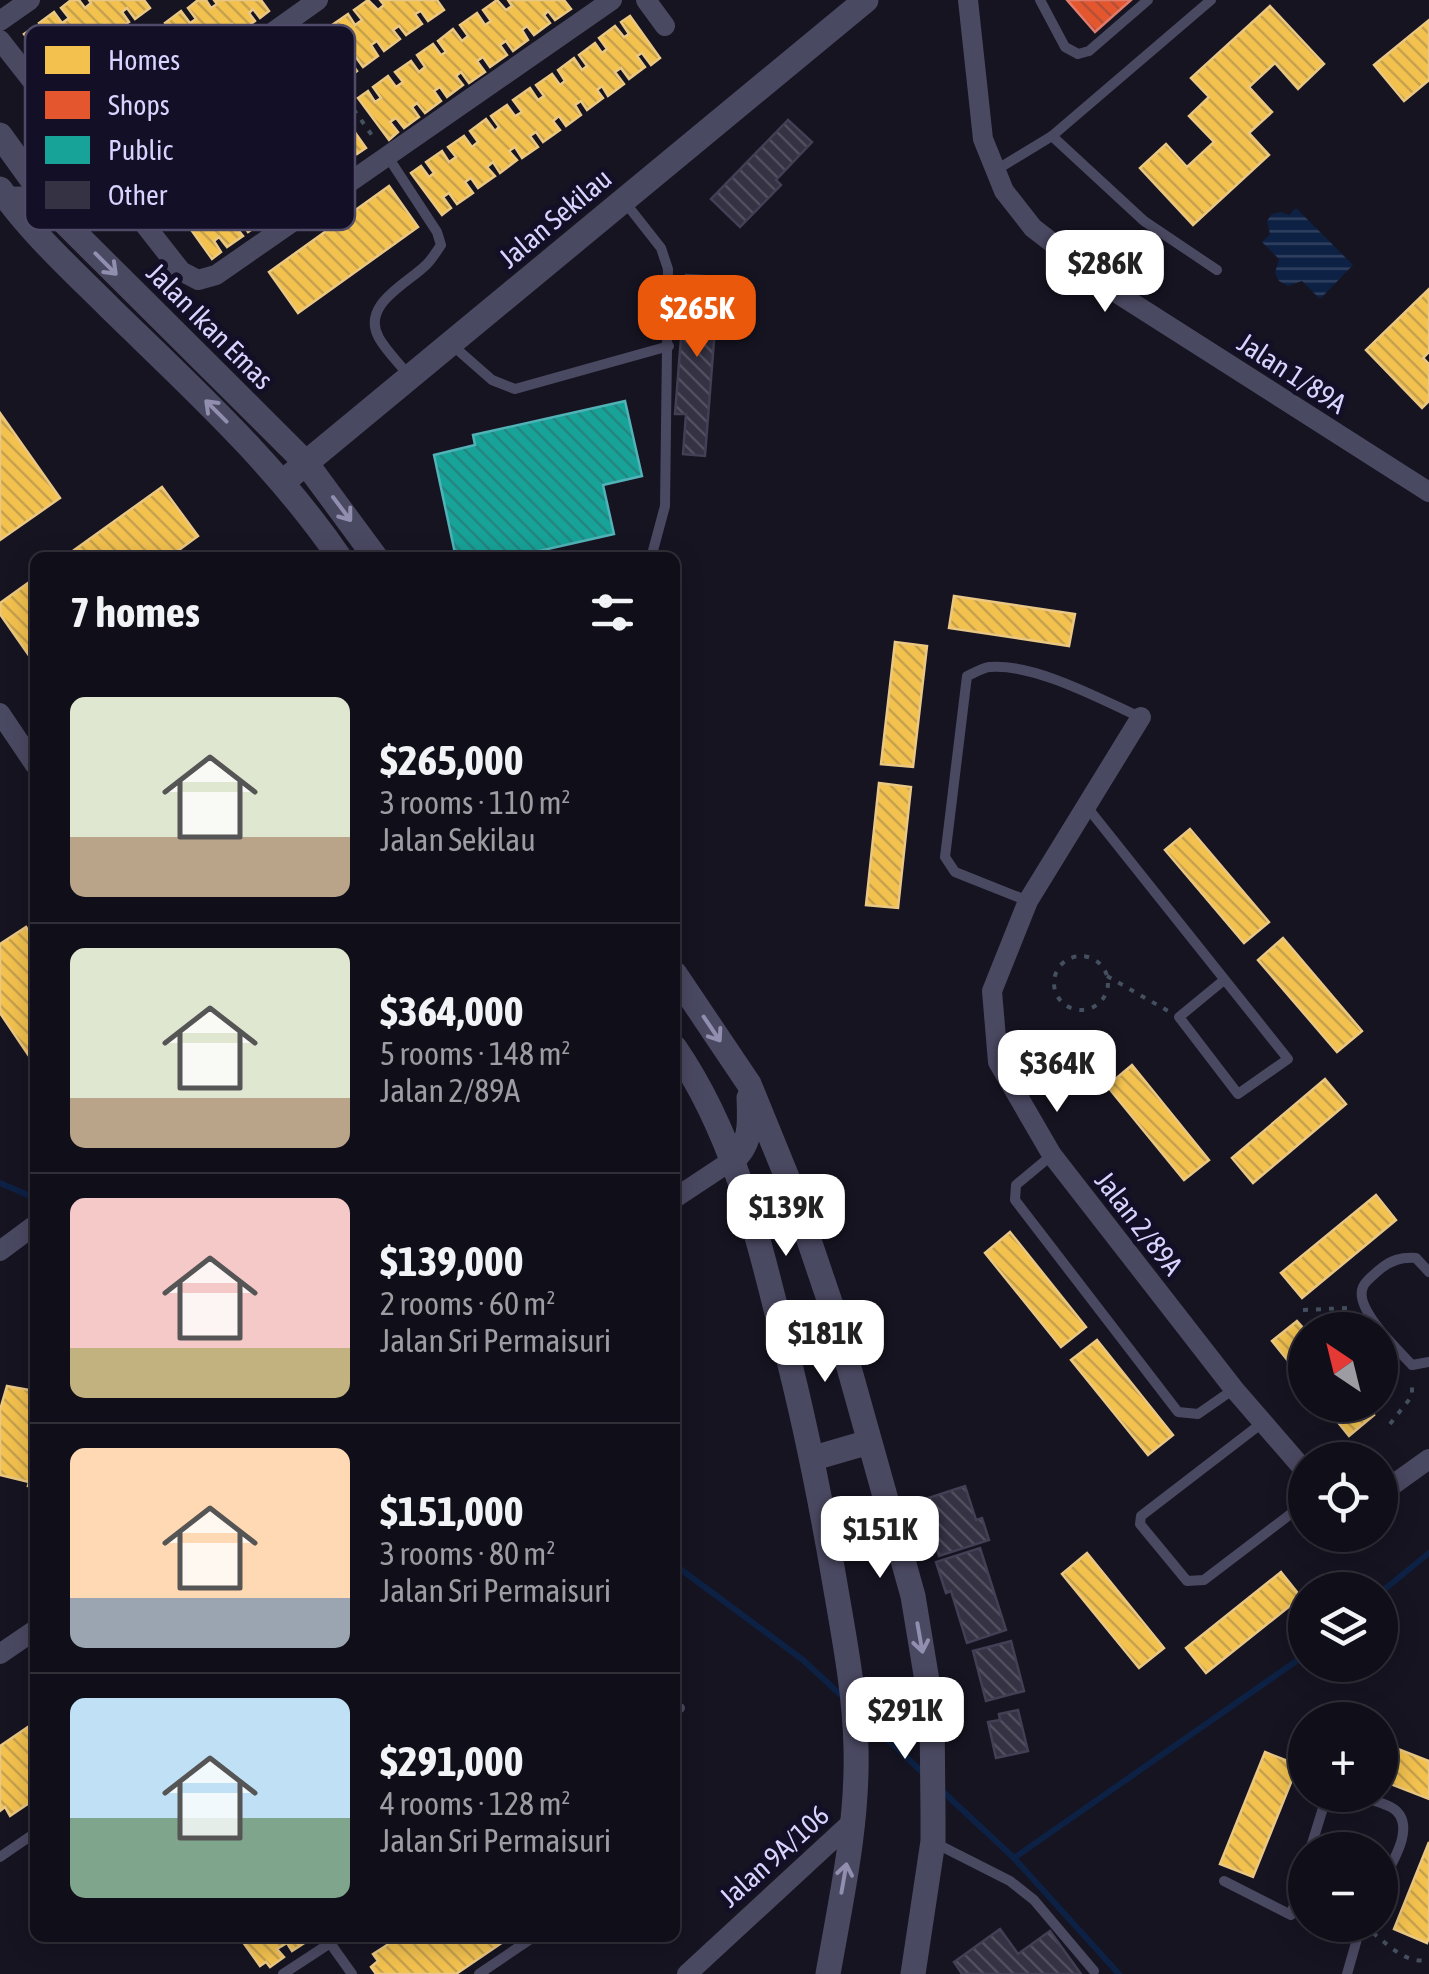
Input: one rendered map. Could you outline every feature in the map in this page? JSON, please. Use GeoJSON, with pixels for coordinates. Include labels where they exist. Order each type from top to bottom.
{"type":"FeatureCollection","features":[{"type":"Feature","properties":{"kind":"street"},"geometry":{"type":"LineString","coordinates":[[0,21],[30,0]]}},
{"type":"Feature","properties":{"kind":"street"},"geometry":{"type":"LineString","coordinates":[[283,25],[318,0]]}},
{"type":"Feature","properties":{"kind":"street"},"geometry":{"type":"LineString","coordinates":[[355,180],[612,0]]}},
{"type":"Feature","properties":{"kind":"street"},"geometry":{"type":"LineString","coordinates":[[646,0],[665,26]]}},
{"type":"Feature","properties":{"kind":"street","name":"Jalan Sekilau"},"geometry":{"type":"LineString","coordinates":[[283,482],[866,0]]}},
{"type":"Feature","properties":{"kind":"street","name":"Jalan 1/89A"},"geometry":{"type":"LineString","coordinates":[[968,0],[983,139],[1004,191],[1033,228],[1120,294],[1429,492]]}},
{"type":"Feature","properties":{"kind":"street"},"geometry":{"type":"LineString","coordinates":[[0,40],[25,73]]}},
{"type":"Feature","properties":{"kind":"street","name":"Jalan Ikan Emas"},"geometry":{"type":"LineString","coordinates":[[0,135],[25,170]]}},
{"type":"Feature","properties":{"kind":"street","name":"Jalan Ikan Emas"},"geometry":{"type":"LineString","coordinates":[[1,194],[25,222]]}},
{"type":"Feature","properties":{"kind":"street","name":"Jalan Ikan Emas"},"geometry":{"type":"LineString","coordinates":[[32,230],[224,418],[283,482],[336,552]]}},
{"type":"Feature","properties":{"kind":"street","name":"Jalan Ikan Emas"},"geometry":{"type":"LineString","coordinates":[[72,230],[306,463],[372,552]]}},
{"type":"Feature","properties":{"kind":"street"},"geometry":{"type":"LineString","coordinates":[[148,230],[181,271],[198,280],[216,275],[282,230]]}},
{"type":"Feature","properties":{"kind":"street"},"geometry":{"type":"LineString","coordinates":[[0,714],[30,758]]}},
{"type":"Feature","properties":{"kind":"street","name":"Jalan 2/89A"},"geometry":{"type":"LineString","coordinates":[[1141,718],[1028,901],[992,991],[998,1062],[1052,1156],[1234,1389],[1288,1451]]}},
{"type":"Feature","properties":{"kind":"street"},"geometry":{"type":"LineString","coordinates":[[680,981],[749,1084],[791,1186],[834,1314],[913,1596],[932,1711],[933,1812],[913,1974]]}},
{"type":"Feature","properties":{"kind":"street"},"geometry":{"type":"LineString","coordinates":[[680,1055],[719,1123],[751,1210],[814,1458],[848,1660],[856,1747],[854,1820],[828,1974]]}},
{"type":"Feature","properties":{"kind":"street"},"geometry":{"type":"LineString","coordinates":[[680,1195],[742,1152],[748,1139],[749,1084]]}},
{"type":"Feature","properties":{"kind":"street"},"geometry":{"type":"LineString","coordinates":[[731,1161],[761,1164],[791,1186]]}},
{"type":"Feature","properties":{"kind":"street"},"geometry":{"type":"LineString","coordinates":[[0,1251],[30,1229]]}},
{"type":"Feature","properties":{"kind":"street"},"geometry":{"type":"LineString","coordinates":[[814,1458],[869,1442]]}},
{"type":"Feature","properties":{"kind":"street"},"geometry":{"type":"LineString","coordinates":[[1398,1481],[1429,1459]]}},
{"type":"Feature","properties":{"kind":"street"},"geometry":{"type":"LineString","coordinates":[[0,1654],[30,1633]]}},
{"type":"Feature","properties":{"kind":"street","name":"Jalan 9A/106"},"geometry":{"type":"LineString","coordinates":[[687,1974],[854,1820]]}},
{"type":"Feature","properties":{"kind":"lane"},"geometry":{"type":"LineString","coordinates":[[1040,0],[1066,47],[1078,54],[1089,51],[1148,0]]}},
{"type":"Feature","properties":{"kind":"lane"},"geometry":{"type":"LineString","coordinates":[[996,170],[1052,136],[1211,0]]}},
{"type":"Feature","properties":{"kind":"lane"},"geometry":{"type":"LineString","coordinates":[[1052,136],[1144,222],[1216,270]]}},
{"type":"Feature","properties":{"kind":"lane"},"geometry":{"type":"LineString","coordinates":[[388,158],[441,244],[428,264],[386,297],[375,326],[378,337],[410,377]]}},
{"type":"Feature","properties":{"kind":"lane"},"geometry":{"type":"LineString","coordinates":[[624,200],[661,248],[668,269],[665,506],[653,552]]}},
{"type":"Feature","properties":{"kind":"lane"},"geometry":{"type":"LineString","coordinates":[[450,344],[492,380],[515,389],[668,346]]}},
{"type":"Feature","properties":{"kind":"lane"},"geometry":{"type":"LineString","coordinates":[[1028,901],[955,872],[945,858],[967,676],[988,667],[1027,672],[1086,692],[1141,718]]}},
{"type":"Feature","properties":{"kind":"lane"},"geometry":{"type":"LineString","coordinates":[[1086,806],[1288,1060],[1238,1094],[1179,1017],[1224,980]]}},
{"type":"Feature","properties":{"kind":"lane"},"geometry":{"type":"LineString","coordinates":[[1052,1156],[1016,1185],[1016,1200],[1178,1412],[1198,1414],[1234,1389]]}},
{"type":"Feature","properties":{"kind":"lane"},"geometry":{"type":"LineString","coordinates":[[1429,1272],[1416,1258],[1402,1257],[1389,1262],[1362,1287],[1364,1308],[1383,1335],[1412,1364],[1429,1362]]}},
{"type":"Feature","properties":{"kind":"lane"},"geometry":{"type":"LineString","coordinates":[[1262,1423],[1141,1516],[1140,1524],[1187,1581],[1204,1580],[1288,1517]]}},
{"type":"Feature","properties":{"kind":"lane"},"geometry":{"type":"LineString","coordinates":[[1396,1812],[1403,1820],[1404,1835],[1398,1848]]}},
{"type":"Feature","properties":{"kind":"lane"},"geometry":{"type":"LineString","coordinates":[[0,1857],[30,1836]]}},
{"type":"Feature","properties":{"kind":"lane"},"geometry":{"type":"LineString","coordinates":[[932,1842],[1022,1890],[1094,1970]]}},
{"type":"Feature","properties":{"kind":"lane"},"geometry":{"type":"LineString","coordinates":[[1224,1880],[1288,1913]]}},
{"type":"Feature","properties":{"kind":"lane"},"geometry":{"type":"LineString","coordinates":[[283,1974],[331,1942]]}},
{"type":"Feature","properties":{"kind":"lane"},"geometry":{"type":"LineString","coordinates":[[335,1942],[352,1974]]}},
{"type":"Feature","properties":{"kind":"lane"},"geometry":{"type":"LineString","coordinates":[[479,1974],[526,1942]]}},
{"type":"Feature","properties":{"kind":"lane"},"geometry":{"type":"LineString","coordinates":[[1348,1974],[1357,1942]]}},
{"type":"Feature","properties":{"kind":"path"},"geometry":{"type":"LineString","coordinates":[[290,20],[294,25]]}},
{"type":"Feature","properties":{"kind":"path"},"geometry":{"type":"LineString","coordinates":[[355,112],[388,158]]}},
{"type":"Feature","properties":{"kind":"path"},"geometry":{"type":"LineString","coordinates":[[1107,976],[1105,995],[1090,1008],[1068,1007],[1057,996],[1055,977],[1064,962],[1092,958],[1107,976],[1179,1017]]}},
{"type":"Feature","properties":{"kind":"path"},"geometry":{"type":"LineString","coordinates":[[1302,1310],[1364,1308]]}},
{"type":"Feature","properties":{"kind":"path"},"geometry":{"type":"LineString","coordinates":[[1390,1424],[1412,1396],[1412,1364]]}},
{"type":"Feature","properties":{"kind":"path"},"geometry":{"type":"LineString","coordinates":[[1384,1942],[1405,1958],[1429,1960]]}},
{"type":"Feature","properties":{"kind":"water"},"geometry":{"type":"Polygon","coordinates":[[[1296,208],[1353,265],[1320,299],[1302,281],[1288,286],[1279,281],[1275,273],[1279,259],[1262,242],[1270,234],[1267,221],[1272,214],[1289,215],[1296,208]]]}},
{"type":"Feature","properties":{"kind":"building: Homes"},"geometry":{"type":"Polygon","coordinates":[[[71,0],[79,0],[85,8],[91,3],[89,0],[144,0],[150,8],[135,19],[127,8],[122,12],[129,22],[125,25],[40,25],[54,12],[62,23],[69,18],[61,8],[71,0]]]}},
{"type":"Feature","properties":{"kind":"building: Homes"},"geometry":{"type":"Polygon","coordinates":[[[198,0],[206,0],[211,8],[217,4],[214,0],[261,0],[269,11],[260,18],[253,9],[249,13],[255,21],[250,25],[165,23],[181,11],[190,23],[196,19],[188,8],[198,0]]]}},
{"type":"Feature","properties":{"kind":"building: Homes"},"geometry":{"type":"Polygon","coordinates":[[[368,0],[378,10],[384,5],[380,0],[437,0],[444,10],[428,21],[421,11],[415,14],[422,24],[406,35],[399,26],[393,30],[400,39],[384,51],[377,41],[371,45],[378,56],[363,67],[355,56],[355,25],[362,20],[354,10],[368,0]]]}},
{"type":"Feature","properties":{"kind":"building: Homes"},"geometry":{"type":"Polygon","coordinates":[[[497,0],[506,10],[512,6],[508,0],[564,0],[571,9],[555,20],[548,11],[544,15],[550,23],[534,35],[527,26],[522,30],[528,40],[513,51],[506,41],[500,45],[507,55],[490,67],[483,57],[477,61],[485,72],[469,83],[461,72],[456,76],[463,85],[447,97],[440,87],[434,91],[441,101],[425,113],[417,103],[412,107],[419,117],[404,128],[396,118],[390,122],[398,132],[389,140],[358,98],[368,91],[375,102],[381,98],[373,87],[388,76],[396,87],[403,82],[395,72],[411,61],[419,72],[425,67],[417,55],[433,44],[441,55],[446,52],[438,41],[453,29],[462,41],[468,36],[460,25],[477,13],[485,25],[491,21],[483,10],[497,0]]]}},
{"type":"Feature","properties":{"kind":"building: Homes"},"geometry":{"type":"Polygon","coordinates":[[[1270,6],[1324,64],[1298,89],[1275,63],[1249,87],[1272,112],[1249,133],[1269,155],[1193,225],[1140,168],[1166,144],[1187,167],[1214,142],[1189,116],[1209,97],[1191,78],[1270,6]]]}},
{"type":"Feature","properties":{"kind":"building: Homes"},"geometry":{"type":"Polygon","coordinates":[[[348,14],[355,25],[332,25],[348,14]]]}},
{"type":"Feature","properties":{"kind":"building: Homes"},"geometry":{"type":"Polygon","coordinates":[[[630,16],[660,58],[651,65],[642,53],[637,56],[645,67],[629,79],[621,68],[615,72],[624,84],[608,96],[602,86],[597,90],[603,98],[587,110],[581,101],[575,105],[581,115],[566,126],[559,116],[553,121],[560,130],[543,142],[536,132],[530,136],[538,147],[522,158],[515,147],[509,151],[517,160],[500,173],[493,162],[487,167],[495,176],[478,188],[471,178],[465,182],[473,193],[457,204],[449,193],[443,197],[451,208],[442,215],[411,173],[421,166],[429,177],[434,173],[426,162],[442,151],[449,162],[456,157],[448,147],[464,136],[472,147],[478,142],[470,131],[486,119],[495,131],[499,127],[491,116],[507,105],[515,116],[522,112],[513,100],[530,88],[538,100],[544,96],[536,85],[552,74],[560,85],[565,81],[558,70],[574,58],[582,70],[587,66],[579,55],[595,43],[602,53],[607,49],[599,38],[615,26],[624,37],[629,34],[621,22],[630,16]]]}},
{"type":"Feature","properties":{"kind":"building: Homes"},"geometry":{"type":"Polygon","coordinates":[[[1429,20],[1429,80],[1404,101],[1374,65],[1429,20]]]}},
{"type":"Feature","properties":{"kind":"building: Homes"},"geometry":{"type":"Polygon","coordinates":[[[355,132],[366,148],[357,154],[355,151],[355,132]]]}},
{"type":"Feature","properties":{"kind":"building: Homes"},"geometry":{"type":"Polygon","coordinates":[[[389,186],[418,227],[298,313],[269,272],[328,230],[355,230],[355,210],[389,186]]]}},
{"type":"Feature","properties":{"kind":"building: Homes"},"geometry":{"type":"Polygon","coordinates":[[[191,230],[238,230],[243,236],[227,247],[219,237],[214,241],[221,252],[212,259],[191,230]]]}},
{"type":"Feature","properties":{"kind":"building: Homes"},"geometry":{"type":"Polygon","coordinates":[[[1429,289],[1429,352],[1423,358],[1429,364],[1429,401],[1422,408],[1366,350],[1429,289]]]}},
{"type":"Feature","properties":{"kind":"building: Homes"},"geometry":{"type":"Polygon","coordinates":[[[0,413],[60,498],[0,540],[0,413]]]}},
{"type":"Feature","properties":{"kind":"building: Homes"},"geometry":{"type":"Polygon","coordinates":[[[162,487],[198,536],[176,552],[71,552],[162,487]]]}},
{"type":"Feature","properties":{"kind":"building: Homes"},"geometry":{"type":"Polygon","coordinates":[[[30,582],[30,657],[0,614],[0,603],[30,582]]]}},
{"type":"Feature","properties":{"kind":"building: Homes"},"geometry":{"type":"Polygon","coordinates":[[[954,596],[1075,614],[1069,646],[949,628],[954,596]]]}},
{"type":"Feature","properties":{"kind":"building: Homes"},"geometry":{"type":"Polygon","coordinates":[[[895,642],[927,646],[913,767],[881,764],[895,642]]]}},
{"type":"Feature","properties":{"kind":"building: Homes"},"geometry":{"type":"Polygon","coordinates":[[[879,783],[911,787],[898,908],[866,905],[879,783]]]}},
{"type":"Feature","properties":{"kind":"building: Homes"},"geometry":{"type":"Polygon","coordinates":[[[1190,829],[1269,922],[1244,943],[1165,850],[1190,829]]]}},
{"type":"Feature","properties":{"kind":"building: Homes"},"geometry":{"type":"Polygon","coordinates":[[[26,927],[30,933],[30,1058],[0,1013],[0,944],[26,927]]]}},
{"type":"Feature","properties":{"kind":"building: Homes"},"geometry":{"type":"Polygon","coordinates":[[[1283,938],[1362,1031],[1337,1052],[1258,960],[1283,938]]]}},
{"type":"Feature","properties":{"kind":"building: Homes"},"geometry":{"type":"Polygon","coordinates":[[[1132,1065],[1209,1160],[1184,1180],[1107,1086],[1132,1065]]]}},
{"type":"Feature","properties":{"kind":"building: Homes"},"geometry":{"type":"Polygon","coordinates":[[[1325,1079],[1346,1104],[1253,1183],[1232,1158],[1325,1079]]]}},
{"type":"Feature","properties":{"kind":"building: Homes"},"geometry":{"type":"Polygon","coordinates":[[[1376,1195],[1396,1220],[1302,1298],[1281,1273],[1376,1195]]]}},
{"type":"Feature","properties":{"kind":"building: Homes"},"geometry":{"type":"Polygon","coordinates":[[[1010,1232],[1086,1327],[1061,1347],[985,1253],[1010,1232]]]}},
{"type":"Feature","properties":{"kind":"building: Homes"},"geometry":{"type":"Polygon","coordinates":[[[1288,1328],[1288,1361],[1272,1341],[1288,1328]]]}},
{"type":"Feature","properties":{"kind":"building: Homes"},"geometry":{"type":"Polygon","coordinates":[[[1097,1340],[1173,1435],[1148,1455],[1071,1360],[1097,1340]]]}},
{"type":"Feature","properties":{"kind":"building: Homes"},"geometry":{"type":"Polygon","coordinates":[[[7,1386],[30,1390],[30,1486],[29,1482],[0,1475],[0,1410],[7,1386]]]}},
{"type":"Feature","properties":{"kind":"building: Homes"},"geometry":{"type":"Polygon","coordinates":[[[1338,1422],[1366,1422],[1349,1436],[1338,1422]]]}},
{"type":"Feature","properties":{"kind":"building: Homes"},"geometry":{"type":"Polygon","coordinates":[[[1087,1553],[1164,1648],[1139,1668],[1062,1574],[1087,1553]]]}},
{"type":"Feature","properties":{"kind":"building: Homes"},"geometry":{"type":"Polygon","coordinates":[[[1281,1572],[1288,1581],[1288,1607],[1206,1673],[1186,1648],[1281,1572]]]}},
{"type":"Feature","properties":{"kind":"building: Homes"},"geometry":{"type":"Polygon","coordinates":[[[30,1725],[30,1802],[10,1816],[5,1807],[0,1811],[0,1746],[30,1725]]]}},
{"type":"Feature","properties":{"kind":"building: Homes"},"geometry":{"type":"Polygon","coordinates":[[[1398,1749],[1429,1761],[1429,1799],[1398,1787],[1398,1749]]]}},
{"type":"Feature","properties":{"kind":"building: Homes"},"geometry":{"type":"Polygon","coordinates":[[[1265,1752],[1288,1761],[1288,1790],[1253,1877],[1220,1864],[1265,1752]]]}},
{"type":"Feature","properties":{"kind":"building: Homes"},"geometry":{"type":"Polygon","coordinates":[[[1429,1842],[1427,1943],[1398,1931],[1398,1919],[1429,1842]]]}},
{"type":"Feature","properties":{"kind":"building: Homes"},"geometry":{"type":"Polygon","coordinates":[[[243,1942],[306,1942],[292,1951],[287,1943],[277,1949],[284,1957],[270,1967],[266,1962],[260,1966],[243,1942]]]}},
{"type":"Feature","properties":{"kind":"building: Homes"},"geometry":{"type":"Polygon","coordinates":[[[392,1942],[503,1942],[456,1974],[376,1974],[371,1967],[378,1961],[373,1954],[392,1942]]]}},
{"type":"Feature","properties":{"kind":"building: Shops"},"geometry":{"type":"Polygon","coordinates":[[[1067,0],[1131,0],[1095,32],[1067,0]]]}},
{"type":"Feature","properties":{"kind":"building: Public"},"geometry":{"type":"Polygon","coordinates":[[[625,401],[642,476],[603,485],[614,534],[534,552],[455,552],[434,455],[475,445],[473,435],[625,401]]]}},
{"type":"Feature","properties":{"kind":"building: Other"},"geometry":{"type":"Polygon","coordinates":[[[788,120],[812,142],[776,180],[781,185],[740,227],[711,199],[788,120]]]}},
{"type":"Feature","properties":{"kind":"building: Other"},"geometry":{"type":"Polygon","coordinates":[[[686,275],[719,277],[705,456],[683,454],[686,414],[675,414],[686,275]]]}},
{"type":"Feature","properties":{"kind":"building: Other"},"geometry":{"type":"Polygon","coordinates":[[[965,1486],[976,1520],[982,1518],[989,1540],[939,1556],[922,1500],[965,1486]]]}},
{"type":"Feature","properties":{"kind":"building: Other"},"geometry":{"type":"Polygon","coordinates":[[[980,1548],[1006,1630],[967,1643],[951,1591],[946,1593],[936,1562],[980,1548]]]}},
{"type":"Feature","properties":{"kind":"building: Other"},"geometry":{"type":"Polygon","coordinates":[[[1011,1641],[1024,1691],[986,1701],[973,1651],[1011,1641]]]}},
{"type":"Feature","properties":{"kind":"building: Other"},"geometry":{"type":"Polygon","coordinates":[[[1018,1710],[1028,1751],[996,1758],[988,1722],[1000,1720],[999,1714],[1018,1710]]]}},
{"type":"Feature","properties":{"kind":"building: Other"},"geometry":{"type":"Polygon","coordinates":[[[1000,1929],[1018,1954],[1050,1931],[1081,1974],[962,1974],[954,1962],[1000,1929]]]}},
{"type":"Feature","properties":{"kind":"waterway"},"geometry":{"type":"LineString","coordinates":[[0,1183],[30,1196]]}},
{"type":"Feature","properties":{"kind":"waterway"},"geometry":{"type":"LineString","coordinates":[[1398,1578],[1429,1553]]}},
{"type":"Feature","properties":{"kind":"waterway"},"geometry":{"type":"LineString","coordinates":[[680,1569],[803,1660],[843,1697]]}},
{"type":"Feature","properties":{"kind":"waterway"},"geometry":{"type":"LineString","coordinates":[[1014,1858],[1288,1667]]}},
{"type":"Feature","properties":{"kind":"waterway"},"geometry":{"type":"LineString","coordinates":[[863,1716],[923,1773]]}},
{"type":"Feature","properties":{"kind":"waterway"},"geometry":{"type":"LineString","coordinates":[[939,1788],[1014,1858],[1119,1974]]}}]}
